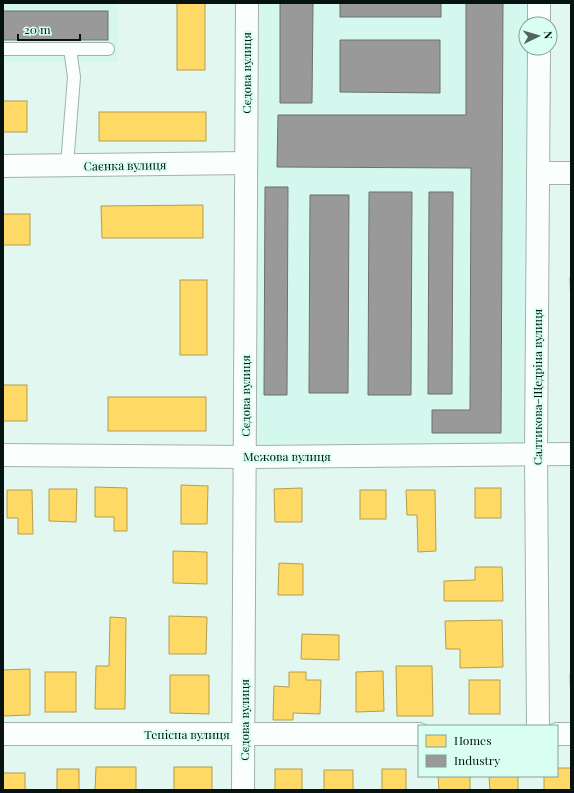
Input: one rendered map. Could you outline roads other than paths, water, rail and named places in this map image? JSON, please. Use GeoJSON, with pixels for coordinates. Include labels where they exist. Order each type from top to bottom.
{"type":"FeatureCollection","features":[{"type":"Feature","properties":{"kind":"street","name":"Сєдова вулиця"},"geometry":{"type":"LineString","coordinates":[[244,790],[247,3]]}},
{"type":"Feature","properties":{"kind":"street"},"geometry":{"type":"LineString","coordinates":[[539,3],[539,16]]}},
{"type":"Feature","properties":{"kind":"street","name":"Салтикова-Щедріна вулиця"},"geometry":{"type":"LineString","coordinates":[[538,725],[536,454],[539,56]]}},
{"type":"Feature","properties":{"kind":"street","name":"Саєнка вулиця"},"geometry":{"type":"LineString","coordinates":[[3,166],[246,163]]}},
{"type":"Feature","properties":{"kind":"street"},"geometry":{"type":"LineString","coordinates":[[538,173],[571,173]]}},
{"type":"Feature","properties":{"kind":"street","name":"Межова вулиця"},"geometry":{"type":"LineString","coordinates":[[3,455],[245,457],[571,454]]}},
{"type":"Feature","properties":{"kind":"street","name":"Тенісна вулиця"},"geometry":{"type":"LineString","coordinates":[[3,734],[418,734]]}},
{"type":"Feature","properties":{"kind":"street"},"geometry":{"type":"LineString","coordinates":[[558,734],[571,734]]}},
{"type":"Feature","properties":{"kind":"lane"},"geometry":{"type":"LineString","coordinates":[[3,49],[108,49]]}},
{"type":"Feature","properties":{"kind":"lane"},"geometry":{"type":"LineString","coordinates":[[67,165],[74,77],[70,49]]}}]}
